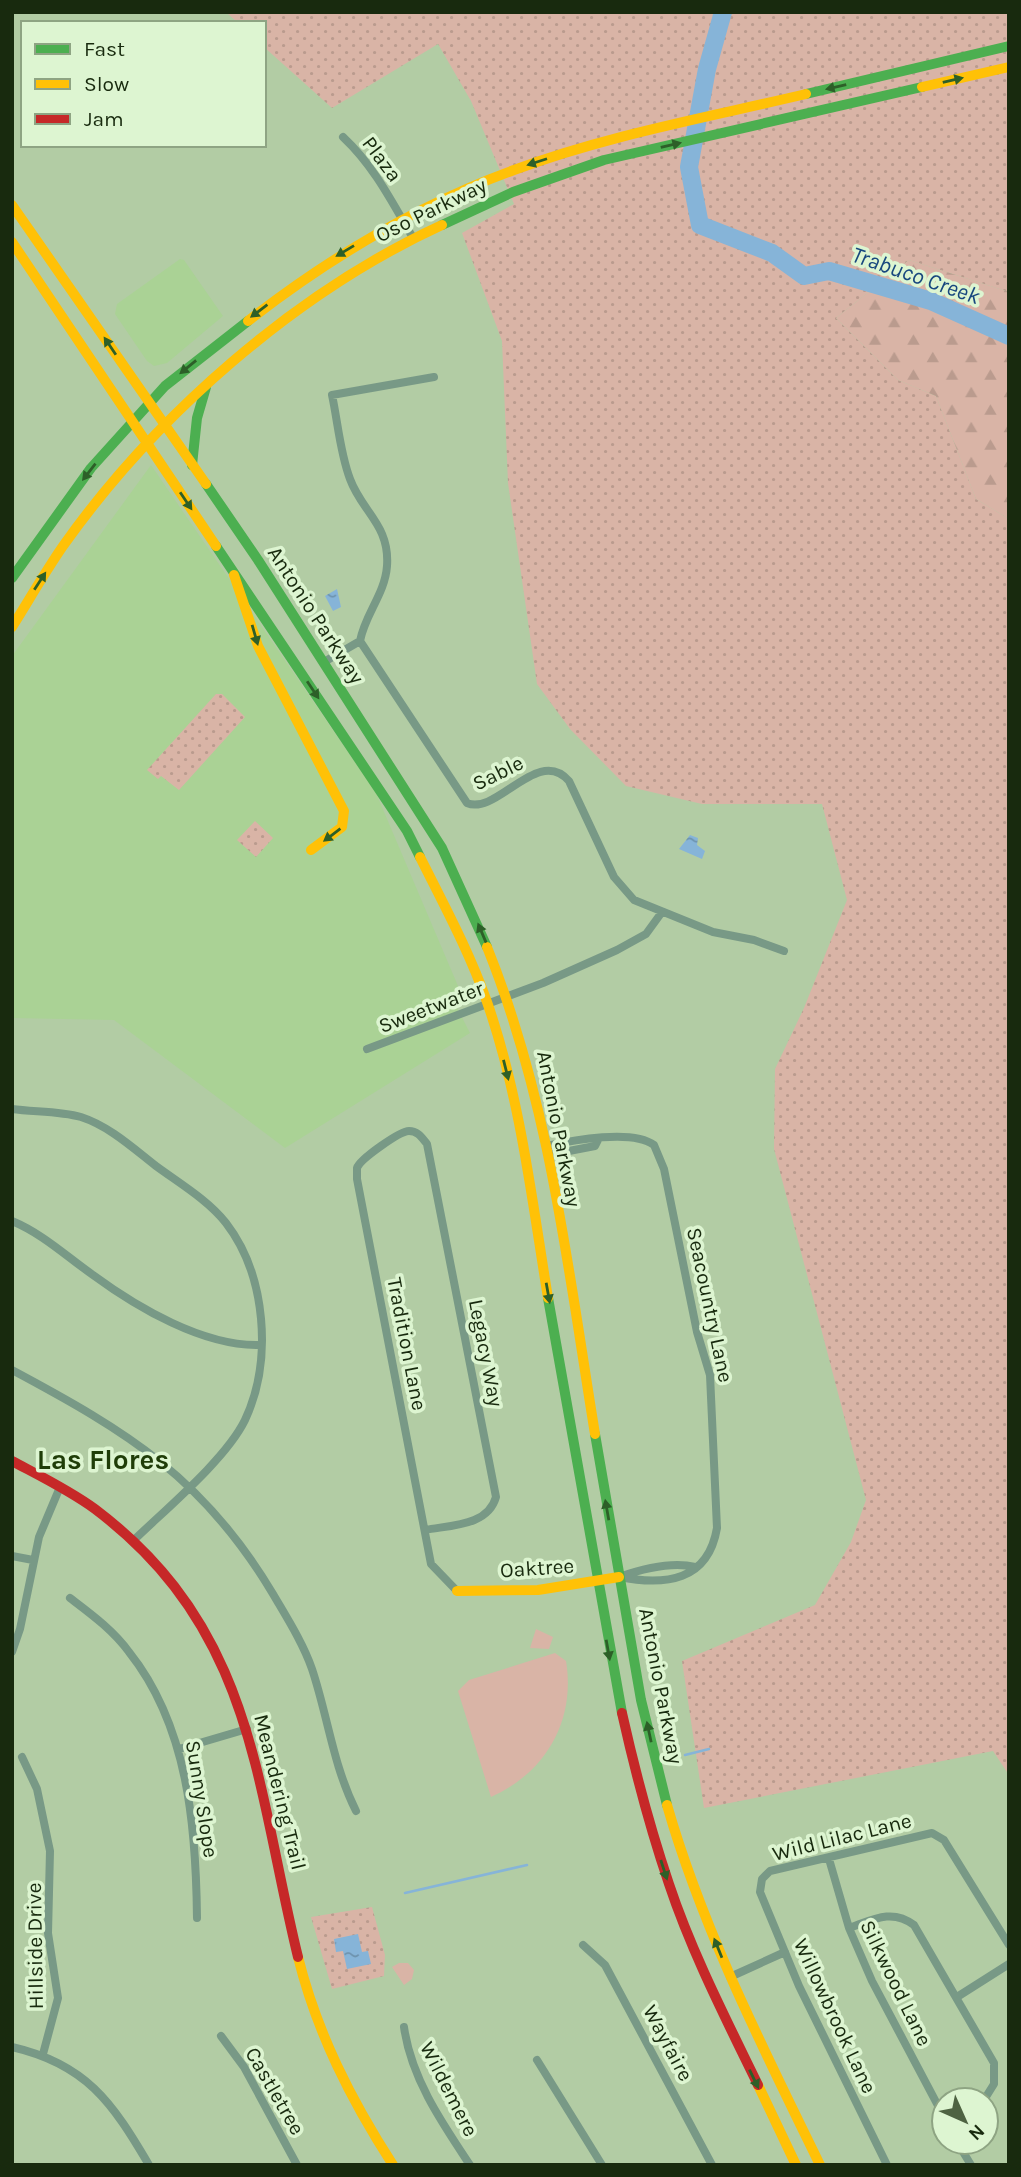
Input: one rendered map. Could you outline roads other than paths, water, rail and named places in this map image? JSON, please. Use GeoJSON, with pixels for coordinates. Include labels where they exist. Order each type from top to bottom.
{"type":"FeatureCollection","features":[{"type":"Feature","properties":{"kind":"main road","name":"Oso Parkway"},"geometry":{"type":"LineString","coordinates":[[12,578],[91,468],[149,402],[259,311],[337,256],[401,219],[513,170],[602,142],[1009,46]]}},
{"type":"Feature","properties":{"kind":"main road","name":"Oso Parkway"},"geometry":{"type":"LineString","coordinates":[[12,627],[82,522],[164,426],[206,386],[305,306],[377,257],[514,191],[604,160],[1009,67]]}},
{"type":"Feature","properties":{"kind":"main road","name":"Antonio Parkway"},"geometry":{"type":"LineString","coordinates":[[12,205],[324,662],[442,848],[468,901],[507,997],[525,1052],[547,1150],[633,1663],[656,1766],[688,1873],[730,1977],[820,2165]]}},
{"type":"Feature","properties":{"kind":"main road","name":"Antonio Parkway"},"geometry":{"type":"LineString","coordinates":[[12,242],[407,831],[458,928],[488,1004],[519,1125],[596,1583],[635,1773],[669,1885],[717,2002],[796,2165]]}},
{"type":"Feature","properties":{"kind":"main road"},"geometry":{"type":"LineString","coordinates":[[20,253],[31,246],[38,251],[44,250]]}},
{"type":"Feature","properties":{"kind":"main road"},"geometry":{"type":"LineString","coordinates":[[192,466],[197,418],[206,386]]}},
{"type":"Feature","properties":{"kind":"main road"},"geometry":{"type":"LineString","coordinates":[[233,571],[236,594],[253,625],[258,646],[344,811],[342,827],[311,850]]}},
{"type":"Feature","properties":{"kind":"main road","name":"Meandering Trail"},"geometry":{"type":"LineString","coordinates":[[12,1461],[93,1507],[134,1540],[182,1596],[203,1626],[230,1681],[247,1730],[311,2001],[361,2116],[394,2165]]}},
{"type":"Feature","properties":{"kind":"main road","name":"Oaktree"},"geometry":{"type":"LineString","coordinates":[[457,1591],[538,1590],[596,1583],[620,1577]]}},
{"type":"Feature","properties":{"kind":"street","name":"Plaza"},"geometry":{"type":"LineString","coordinates":[[343,137],[362,155],[413,238]]}},
{"type":"Feature","properties":{"kind":"street"},"geometry":{"type":"LineString","coordinates":[[324,662],[360,641],[380,597],[387,551],[376,518],[358,495],[347,469],[332,395],[434,377]]}},
{"type":"Feature","properties":{"kind":"street","name":"Sable"},"geometry":{"type":"LineString","coordinates":[[360,641],[467,803],[479,804],[539,772],[549,770],[564,775],[622,889],[634,900],[713,932],[756,940],[784,951]]}},
{"type":"Feature","properties":{"kind":"street"},"geometry":{"type":"LineString","coordinates":[[507,997],[646,934],[662,912]]}},
{"type":"Feature","properties":{"kind":"street","name":"Sweetwater"},"geometry":{"type":"LineString","coordinates":[[367,1049],[507,997]]}},
{"type":"Feature","properties":{"kind":"street"},"geometry":{"type":"LineString","coordinates":[[12,1109],[78,1116],[96,1123],[217,1214],[238,1242],[255,1281],[259,1345],[255,1389],[244,1421],[231,1441],[134,1540]]}},
{"type":"Feature","properties":{"kind":"street","name":"Tradition Lane"},"geometry":{"type":"LineString","coordinates":[[419,1134],[409,1131],[400,1134],[362,1160],[357,1169],[431,1564],[457,1591]]}},
{"type":"Feature","properties":{"kind":"street","name":"Legacy Way"},"geometry":{"type":"LineString","coordinates":[[419,1134],[427,1144],[496,1497],[493,1510],[482,1519],[425,1530]]}},
{"type":"Feature","properties":{"kind":"street","name":"Seacountry Lane"},"geometry":{"type":"LineString","coordinates":[[547,1150],[595,1146],[598,1140],[636,1135],[654,1145],[664,1169],[697,1332],[710,1375],[717,1528],[713,1552],[695,1567]]}},
{"type":"Feature","properties":{"kind":"street"},"geometry":{"type":"LineString","coordinates":[[12,1221],[48,1241],[113,1289],[202,1336],[237,1346],[259,1345]]}},
{"type":"Feature","properties":{"kind":"street"},"geometry":{"type":"LineString","coordinates":[[12,1370],[120,1430],[188,1486],[231,1530],[248,1553],[302,1646],[312,1669],[340,1780],[356,1811]]}},
{"type":"Feature","properties":{"kind":"street"},"geometry":{"type":"LineString","coordinates":[[12,1651],[20,1629],[38,1537],[60,1487]]}},
{"type":"Feature","properties":{"kind":"street"},"geometry":{"type":"LineString","coordinates":[[12,1556],[33,1560]]}},
{"type":"Feature","properties":{"kind":"street"},"geometry":{"type":"LineString","coordinates":[[620,1577],[638,1570],[683,1564],[695,1567]]}},
{"type":"Feature","properties":{"kind":"street"},"geometry":{"type":"LineString","coordinates":[[620,1577],[648,1582],[686,1576],[695,1567]]}},
{"type":"Feature","properties":{"kind":"street","name":"Sunny Slope"},"geometry":{"type":"LineString","coordinates":[[69,1598],[106,1626],[129,1651],[151,1683],[179,1749],[194,1854],[197,1918]]}},
{"type":"Feature","properties":{"kind":"street"},"geometry":{"type":"LineString","coordinates":[[179,1749],[247,1730]]}},
{"type":"Feature","properties":{"kind":"street","name":"Hillside Drive"},"geometry":{"type":"LineString","coordinates":[[22,1757],[37,1789],[50,1851],[48,1933],[58,1998],[43,2054]]}},
{"type":"Feature","properties":{"kind":"street","name":"Wild Lilac Lane"},"geometry":{"type":"LineString","coordinates":[[762,1879],[770,1871],[932,1833],[944,1840],[1009,1944]]}},
{"type":"Feature","properties":{"kind":"street","name":"Silkwood Lane"},"geometry":{"type":"LineString","coordinates":[[829,1859],[849,1928],[872,1981],[930,2091]]}},
{"type":"Feature","properties":{"kind":"street","name":"Willowbrook Lane"},"geometry":{"type":"LineString","coordinates":[[762,1879],[760,1892],[785,1952],[887,2165]]}},
{"type":"Feature","properties":{"kind":"street"},"geometry":{"type":"LineString","coordinates":[[849,1928],[889,1914],[903,1916],[914,1925],[994,2063],[993,2086]]}},
{"type":"Feature","properties":{"kind":"street","name":"Wayfaire"},"geometry":{"type":"LineString","coordinates":[[583,1945],[605,1965],[712,2165]]}},
{"type":"Feature","properties":{"kind":"street"},"geometry":{"type":"LineString","coordinates":[[730,1977],[785,1952]]}},
{"type":"Feature","properties":{"kind":"street"},"geometry":{"type":"LineString","coordinates":[[957,1997],[1009,1964]]}},
{"type":"Feature","properties":{"kind":"street","name":"Wildemere"},"geometry":{"type":"LineString","coordinates":[[404,2027],[408,2055],[431,2101],[470,2165]]}},
{"type":"Feature","properties":{"kind":"street","name":"Castletree"},"geometry":{"type":"LineString","coordinates":[[221,2036],[244,2067],[297,2165]]}},
{"type":"Feature","properties":{"kind":"street"},"geometry":{"type":"LineString","coordinates":[[12,2047],[43,2054],[82,2077],[98,2092],[149,2165]]}},
{"type":"Feature","properties":{"kind":"street"},"geometry":{"type":"LineString","coordinates":[[537,2060],[602,2165]]}},
{"type":"Feature","properties":{"kind":"water"},"geometry":{"type":"Polygon","coordinates":[[[337,589],[341,607],[333,611],[325,596],[337,589]]]}},
{"type":"Feature","properties":{"kind":"water"},"geometry":{"type":"Polygon","coordinates":[[[690,835],[698,838],[697,845],[705,851],[702,859],[679,849],[690,835]]]}},
{"type":"Feature","properties":{"kind":"water"},"geometry":{"type":"Polygon","coordinates":[[[358,1934],[362,1952],[368,1951],[371,1964],[347,1969],[343,1951],[336,1952],[334,1939],[358,1934]]]}},
{"type":"Feature","properties":{"kind":"waterway","name":"Trabuco Creek"},"geometry":{"type":"LineString","coordinates":[[723,12],[707,69],[689,167],[700,225],[772,253],[804,276],[829,271],[931,301],[1009,336]]}},
{"type":"Feature","properties":{"kind":"waterway"},"geometry":{"type":"LineString","coordinates":[[685,1755],[709,1749]]}},
{"type":"Feature","properties":{"kind":"waterway"},"geometry":{"type":"LineString","coordinates":[[405,1893],[527,1865]]}},
{"type":"Feature","properties":{"kind":"district","name":"Las Flores"},"geometry":{"type":"Point","coordinates":[103,1459]}}]}
